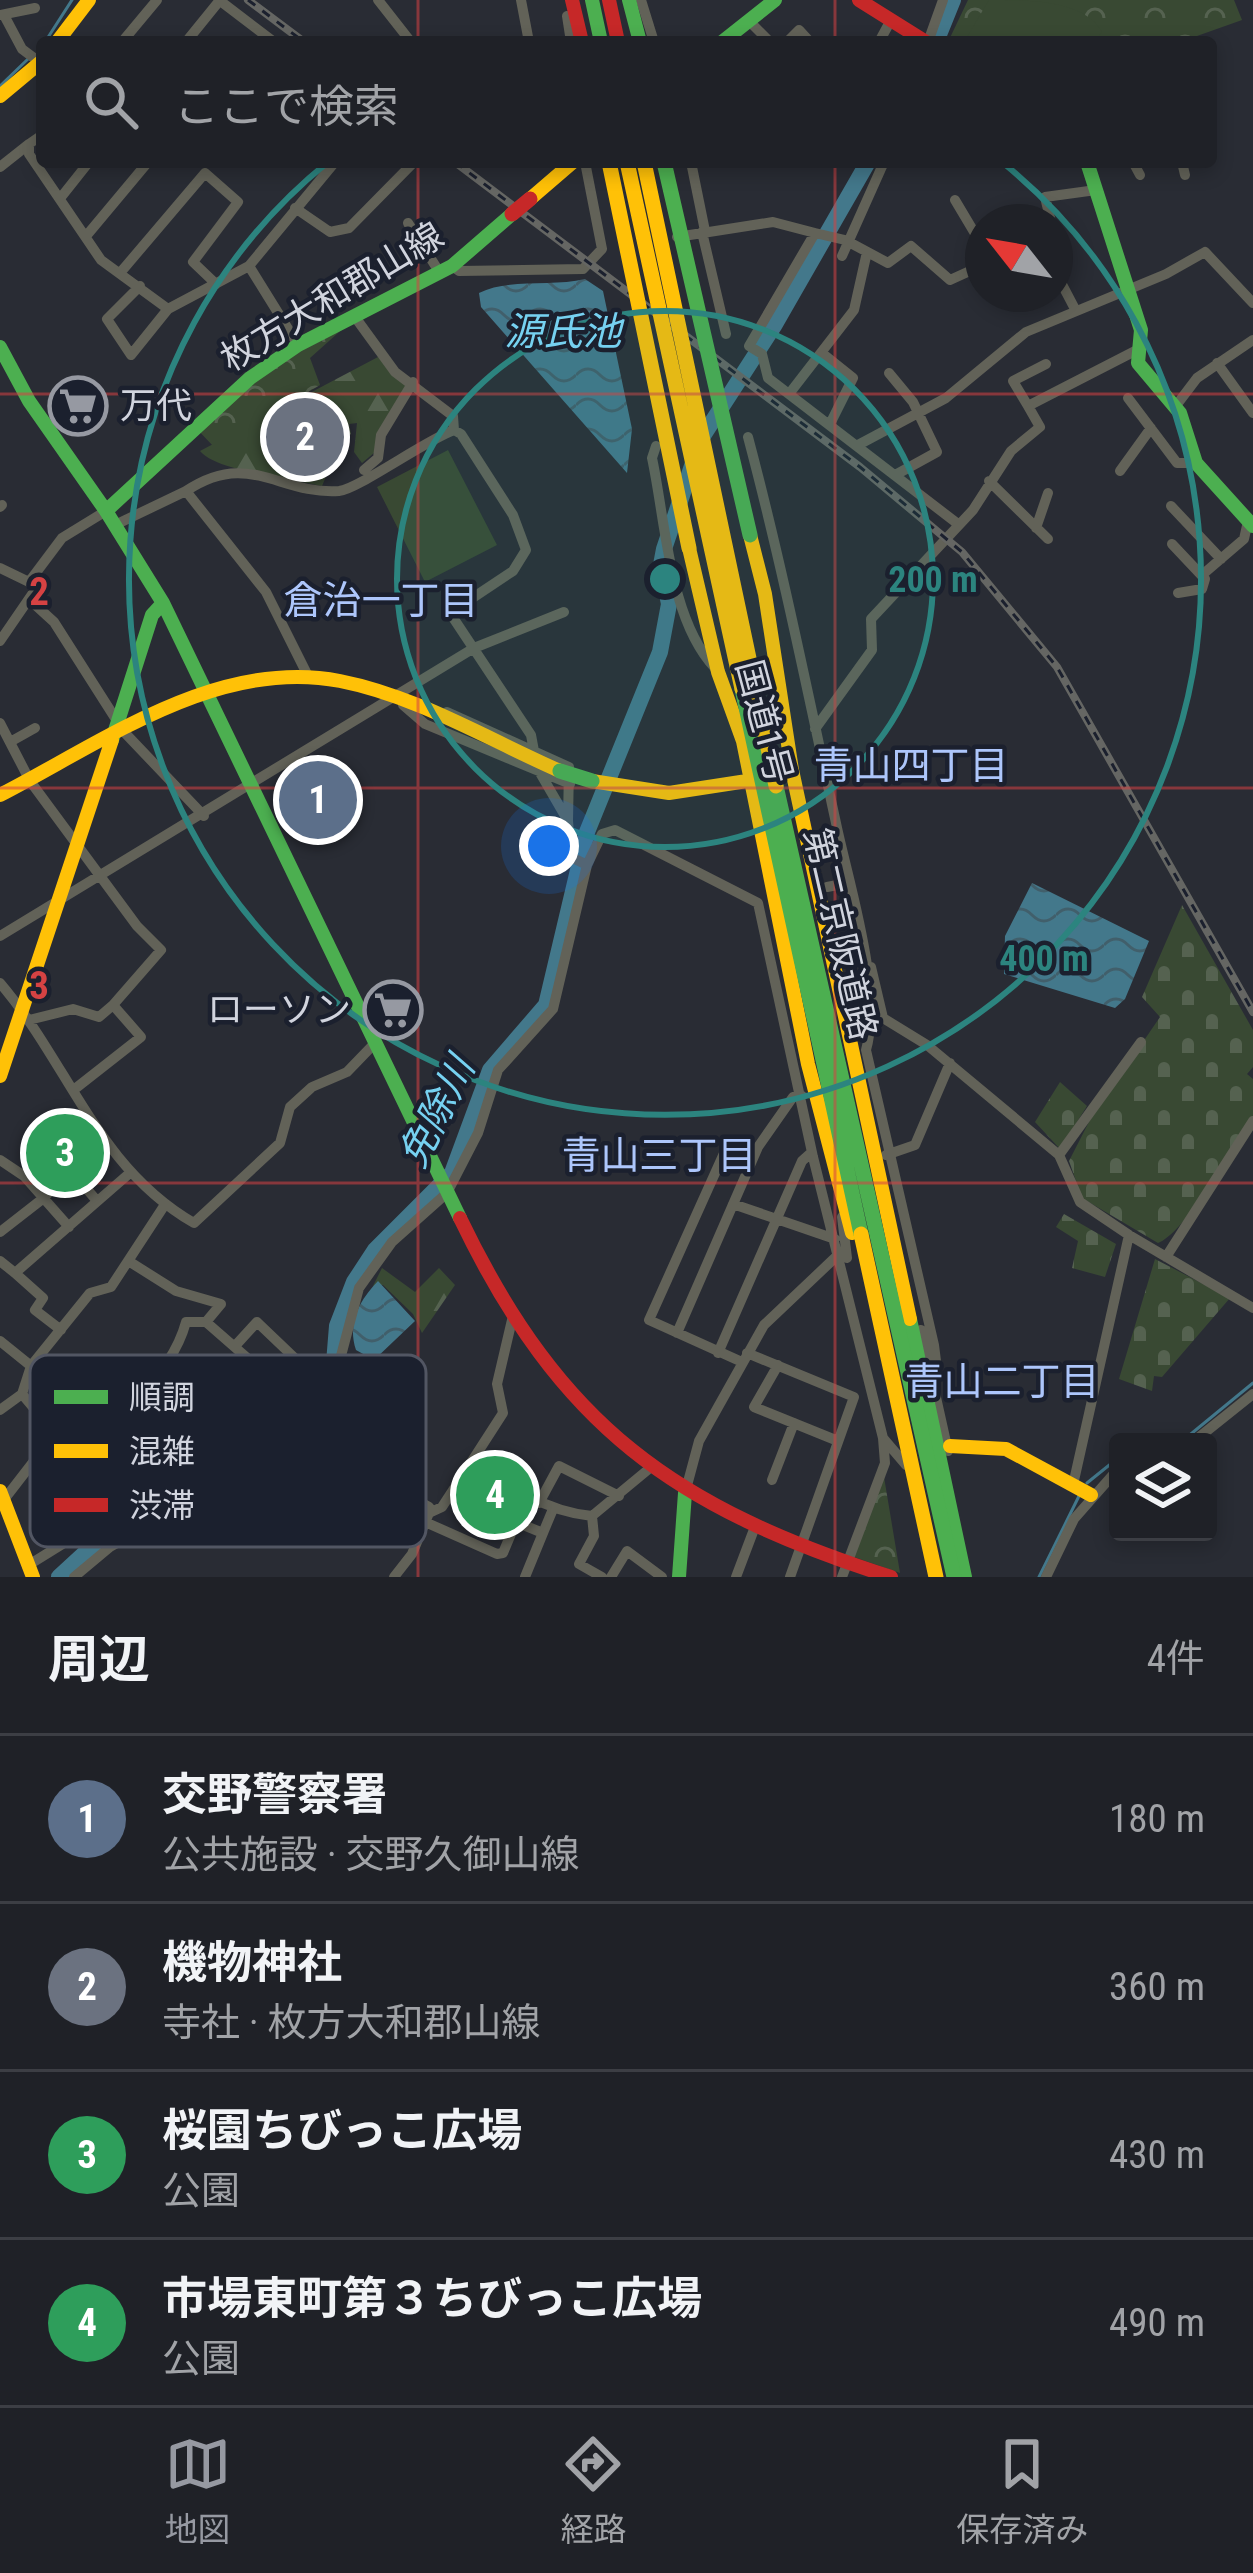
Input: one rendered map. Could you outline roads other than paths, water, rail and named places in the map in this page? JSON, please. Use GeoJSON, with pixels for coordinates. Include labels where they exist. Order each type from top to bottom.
{"type":"FeatureCollection","features":[{"type":"Feature","properties":{"kind":"main road"},"geometry":{"type":"LineString","coordinates":[[61,36],[88,0]]}},
{"type":"Feature","properties":{"kind":"main road"},"geometry":{"type":"LineString","coordinates":[[592,0],[600,36]]}},
{"type":"Feature","properties":{"kind":"main road"},"geometry":{"type":"LineString","coordinates":[[609,0],[617,36]]}},
{"type":"Feature","properties":{"kind":"main road"},"geometry":{"type":"LineString","coordinates":[[626,0],[635,36]]}},
{"type":"Feature","properties":{"kind":"main road"},"geometry":{"type":"LineString","coordinates":[[730,36],[775,0]]}},
{"type":"Feature","properties":{"kind":"main road"},"geometry":{"type":"LineString","coordinates":[[859,0],[917,36]]}},
{"type":"Feature","properties":{"kind":"main road"},"geometry":{"type":"LineString","coordinates":[[572,1],[576,36]]}},
{"type":"Feature","properties":{"kind":"main road"},"geometry":{"type":"LineString","coordinates":[[0,96],[36,68]]}},
{"type":"Feature","properties":{"kind":"main road","name":"枚方大和郡山線"},"geometry":{"type":"LineString","coordinates":[[111,518],[222,398],[298,346],[446,270],[563,168]]}},
{"type":"Feature","properties":{"kind":"main road","name":"国道1号"},"geometry":{"type":"LineString","coordinates":[[613,168],[667,399],[689,548],[767,848],[828,1171],[843,1193],[933,1577]]}},
{"type":"Feature","properties":{"kind":"main road","name":"第二京阪道路"},"geometry":{"type":"LineString","coordinates":[[628,168],[933,1577]]}},
{"type":"Feature","properties":{"kind":"main road","name":"第二京阪道路"},"geometry":{"type":"LineString","coordinates":[[645,168],[791,856],[954,1577]]}},
{"type":"Feature","properties":{"kind":"main road","name":"国道1号"},"geometry":{"type":"LineString","coordinates":[[666,168],[750,535],[792,770],[882,1156],[896,1261],[965,1577]]}},
{"type":"Feature","properties":{"kind":"main road"},"geometry":{"type":"LineString","coordinates":[[1090,168],[1124,289],[1141,330],[1138,363],[1175,407],[1196,463],[1251,524]]}},
{"type":"Feature","properties":{"kind":"main road"},"geometry":{"type":"LineString","coordinates":[[0,347],[37,413],[111,518],[163,603],[512,1320],[581,1409],[685,1493],[753,1532],[844,1571],[888,1577]]}},
{"type":"Feature","properties":{"kind":"main road"},"geometry":{"type":"LineString","coordinates":[[0,1076],[25,1014],[152,615],[163,603]]}},
{"type":"Feature","properties":{"kind":"main road"},"geometry":{"type":"LineString","coordinates":[[0,795],[118,731],[205,692],[279,676],[308,676],[399,703],[565,778],[694,792],[792,770]]}},
{"type":"Feature","properties":{"kind":"main road"},"geometry":{"type":"LineString","coordinates":[[950,1446],[983,1441],[1025,1456],[1091,1495]]}},
{"type":"Feature","properties":{"kind":"main road"},"geometry":{"type":"LineString","coordinates":[[679,1577],[685,1493]]}},
{"type":"Feature","properties":{"kind":"main road"},"geometry":{"type":"LineString","coordinates":[[2,1496],[30,1572]]}},
{"type":"Feature","properties":{"kind":"street"},"geometry":{"type":"LineString","coordinates":[[127,36],[157,0]]}},
{"type":"Feature","properties":{"kind":"street"},"geometry":{"type":"LineString","coordinates":[[191,36],[219,0],[266,36]]}},
{"type":"Feature","properties":{"kind":"street"},"geometry":{"type":"LineString","coordinates":[[378,0],[406,36]]}},
{"type":"Feature","properties":{"kind":"street"},"geometry":{"type":"LineString","coordinates":[[521,0],[528,36]]}},
{"type":"Feature","properties":{"kind":"street"},"geometry":{"type":"LineString","coordinates":[[641,0],[651,36]]}},
{"type":"Feature","properties":{"kind":"street"},"geometry":{"type":"LineString","coordinates":[[929,36],[943,0]]}},
{"type":"Feature","properties":{"kind":"street"},"geometry":{"type":"LineString","coordinates":[[35,8],[2,15],[22,49],[36,59]]}},
{"type":"Feature","properties":{"kind":"street"},"geometry":{"type":"LineString","coordinates":[[882,36],[891,20]]}},
{"type":"Feature","properties":{"kind":"street"},"geometry":{"type":"LineString","coordinates":[[749,21],[764,36]]}},
{"type":"Feature","properties":{"kind":"street"},"geometry":{"type":"LineString","coordinates":[[251,36],[257,29]]}},
{"type":"Feature","properties":{"kind":"street"},"geometry":{"type":"LineString","coordinates":[[0,167],[36,139]]}},
{"type":"Feature","properties":{"kind":"street"},"geometry":{"type":"LineString","coordinates":[[29,144],[36,163]]}},
{"type":"Feature","properties":{"kind":"street"},"geometry":{"type":"LineString","coordinates":[[40,168],[101,260],[168,309]]}},
{"type":"Feature","properties":{"kind":"street"},"geometry":{"type":"LineString","coordinates":[[62,196],[83,168]]}},
{"type":"Feature","properties":{"kind":"street"},"geometry":{"type":"LineString","coordinates":[[88,235],[143,168]]}},
{"type":"Feature","properties":{"kind":"street"},"geometry":{"type":"LineString","coordinates":[[140,286],[107,319],[131,355],[168,309],[249,266],[330,168]]}},
{"type":"Feature","properties":{"kind":"street"},"geometry":{"type":"LineString","coordinates":[[295,208],[330,232],[349,228],[408,168]]}},
{"type":"Feature","properties":{"kind":"street"},"geometry":{"type":"LineString","coordinates":[[569,168],[602,249]]}},
{"type":"Feature","properties":{"kind":"street"},"geometry":{"type":"LineString","coordinates":[[666,168],[678,237]]}},
{"type":"Feature","properties":{"kind":"street"},"geometry":{"type":"LineString","coordinates":[[693,168],[726,334]]}},
{"type":"Feature","properties":{"kind":"street"},"geometry":{"type":"LineString","coordinates":[[842,256],[845,240],[881,168]]}},
{"type":"Feature","properties":{"kind":"street"},"geometry":{"type":"LineString","coordinates":[[1136,168],[1140,175]]}},
{"type":"Feature","properties":{"kind":"street"},"geometry":{"type":"LineString","coordinates":[[120,273],[205,173],[238,202],[193,262],[216,284]]}},
{"type":"Feature","properties":{"kind":"street"},"geometry":{"type":"LineString","coordinates":[[1047,204],[1046,197],[1096,190]]}},
{"type":"Feature","properties":{"kind":"street"},"geometry":{"type":"LineString","coordinates":[[955,200],[965,217]]}},
{"type":"Feature","properties":{"kind":"street"},"geometry":{"type":"LineString","coordinates":[[408,223],[446,270],[583,269],[602,249],[773,222],[845,240],[888,263],[911,246],[950,280],[965,274]]}},
{"type":"Feature","properties":{"kind":"street"},"geometry":{"type":"LineString","coordinates":[[823,235],[749,346],[760,353],[769,378],[958,524]]}},
{"type":"Feature","properties":{"kind":"street"},"geometry":{"type":"LineString","coordinates":[[789,394],[854,310],[867,252]]}},
{"type":"Feature","properties":{"kind":"street"},"geometry":{"type":"LineString","coordinates":[[858,445],[918,416],[998,350],[1205,252],[1253,303]]}},
{"type":"Feature","properties":{"kind":"street"},"geometry":{"type":"LineString","coordinates":[[249,266],[298,346]]}},
{"type":"Feature","properties":{"kind":"street"},"geometry":{"type":"LineString","coordinates":[[1073,305],[1076,311]]}},
{"type":"Feature","properties":{"kind":"street"},"geometry":{"type":"LineString","coordinates":[[355,316],[395,372],[453,416],[454,430],[484,467],[526,550],[513,571],[450,613],[531,735],[534,751]]}},
{"type":"Feature","properties":{"kind":"street"},"geometry":{"type":"LineString","coordinates":[[1175,407],[1216,363],[1253,340]]}},
{"type":"Feature","properties":{"kind":"street"},"geometry":{"type":"LineString","coordinates":[[1028,406],[1137,350]]}},
{"type":"Feature","properties":{"kind":"street"},"geometry":{"type":"LineString","coordinates":[[824,354],[853,378],[830,424]]}},
{"type":"Feature","properties":{"kind":"street"},"geometry":{"type":"LineString","coordinates":[[1216,363],[1253,412]]}},
{"type":"Feature","properties":{"kind":"street"},"geometry":{"type":"LineString","coordinates":[[815,729],[872,650],[871,619],[904,590],[1011,451],[1040,428],[1013,381],[1046,364]]}},
{"type":"Feature","properties":{"kind":"street"},"geometry":{"type":"LineString","coordinates":[[769,378],[778,367]]}},
{"type":"Feature","properties":{"kind":"street"},"geometry":{"type":"LineString","coordinates":[[889,373],[902,384],[937,452],[897,474]]}},
{"type":"Feature","properties":{"kind":"street"},"geometry":{"type":"LineString","coordinates":[[347,489],[345,484],[379,458],[380,434],[413,382]]}},
{"type":"Feature","properties":{"kind":"street"},"geometry":{"type":"LineString","coordinates":[[1128,398],[1178,463],[1196,463]]}},
{"type":"Feature","properties":{"kind":"street"},"geometry":{"type":"LineString","coordinates":[[1120,471],[1151,428]]}},
{"type":"Feature","properties":{"kind":"street"},"geometry":{"type":"LineString","coordinates":[[29,582],[62,538],[220,476],[250,471],[310,489],[347,489],[426,440],[454,430]]}},
{"type":"Feature","properties":{"kind":"street"},"geometry":{"type":"LineString","coordinates":[[748,437],[791,600],[862,948],[883,1018],[950,1064],[1059,1155],[1081,1202],[1253,1307]]}},
{"type":"Feature","properties":{"kind":"street"},"geometry":{"type":"LineString","coordinates":[[656,446],[652,458],[695,647],[718,672]]}},
{"type":"Feature","properties":{"kind":"street"},"geometry":{"type":"LineString","coordinates":[[989,481],[1048,539]]}},
{"type":"Feature","properties":{"kind":"street"},"geometry":{"type":"LineString","coordinates":[[187,491],[266,592],[308,676]]}},
{"type":"Feature","properties":{"kind":"street"},"geometry":{"type":"LineString","coordinates":[[1036,528],[1048,493]]}},
{"type":"Feature","properties":{"kind":"street"},"geometry":{"type":"LineString","coordinates":[[1171,506],[1221,560]]}},
{"type":"Feature","properties":{"kind":"street"},"geometry":{"type":"LineString","coordinates":[[1202,575],[1244,538],[1251,524]]}},
{"type":"Feature","properties":{"kind":"street"},"geometry":{"type":"LineString","coordinates":[[1172,544],[1202,575],[1202,589],[1178,593]]}},
{"type":"Feature","properties":{"kind":"street"},"geometry":{"type":"LineString","coordinates":[[0,568],[35,590],[0,641]]}},
{"type":"Feature","properties":{"kind":"street"},"geometry":{"type":"LineString","coordinates":[[31,601],[54,622],[118,731],[203,816]]}},
{"type":"Feature","properties":{"kind":"street"},"geometry":{"type":"LineString","coordinates":[[0,936],[399,703],[474,648],[564,612]]}},
{"type":"Feature","properties":{"kind":"street"},"geometry":{"type":"LineString","coordinates":[[399,703],[422,703],[569,767],[565,778],[571,857],[587,865]]}},
{"type":"Feature","properties":{"kind":"street"},"geometry":{"type":"LineString","coordinates":[[399,703],[425,724],[565,778]]}},
{"type":"Feature","properties":{"kind":"street"},"geometry":{"type":"LineString","coordinates":[[0,723],[30,781],[161,950],[99,1017],[73,1010],[25,1014]]}},
{"type":"Feature","properties":{"kind":"street"},"geometry":{"type":"LineString","coordinates":[[10,742],[34,728]]}},
{"type":"Feature","properties":{"kind":"street"},"geometry":{"type":"LineString","coordinates":[[538,771],[568,821]]}},
{"type":"Feature","properties":{"kind":"street"},"geometry":{"type":"LineString","coordinates":[[344,1355],[346,1322],[359,1288],[392,1242],[444,1186],[478,1133],[498,1070],[553,1009],[587,865],[602,834],[614,830],[723,890],[758,903],[812,1152],[828,1171],[835,1239],[883,1438],[885,1463],[844,1571]]}},
{"type":"Feature","properties":{"kind":"street"},"geometry":{"type":"LineString","coordinates":[[827,887],[848,883]]}},
{"type":"Feature","properties":{"kind":"street"},"geometry":{"type":"LineString","coordinates":[[862,948],[872,1023],[866,1050],[882,1156],[934,1345],[937,1369],[932,1375]]}},
{"type":"Feature","properties":{"kind":"street"},"geometry":{"type":"LineString","coordinates":[[0,983],[25,1014],[45,1054],[76,1088],[101,1141],[164,1206],[194,1223],[280,1143],[290,1107],[312,1087],[347,1072],[375,1043]]}},
{"type":"Feature","properties":{"kind":"street"},"geometry":{"type":"LineString","coordinates":[[76,1088],[141,1037],[113,1004]]}},
{"type":"Feature","properties":{"kind":"street"},"geometry":{"type":"LineString","coordinates":[[1059,1155],[1141,1042]]}},
{"type":"Feature","properties":{"kind":"street"},"geometry":{"type":"LineString","coordinates":[[828,1171],[915,1145],[950,1064]]}},
{"type":"Feature","properties":{"kind":"street"},"geometry":{"type":"LineString","coordinates":[[677,1333],[752,1160],[794,1097],[802,1096]]}},
{"type":"Feature","properties":{"kind":"street"},"geometry":{"type":"LineString","coordinates":[[1166,1257],[1253,1121]]}},
{"type":"Feature","properties":{"kind":"street"},"geometry":{"type":"LineString","coordinates":[[752,1160],[725,1151],[649,1320],[718,1353],[778,1365],[854,1397],[790,1577]]}},
{"type":"Feature","properties":{"kind":"street"},"geometry":{"type":"LineString","coordinates":[[718,1353],[812,1152]]}},
{"type":"Feature","properties":{"kind":"street"},"geometry":{"type":"LineString","coordinates":[[0,1160],[45,1197],[69,1227]]}},
{"type":"Feature","properties":{"kind":"street"},"geometry":{"type":"LineString","coordinates":[[0,1232],[45,1197],[69,1168],[98,1202]]}},
{"type":"Feature","properties":{"kind":"street"},"geometry":{"type":"LineString","coordinates":[[15,1274],[130,1172]]}},
{"type":"Feature","properties":{"kind":"street"},"geometry":{"type":"LineString","coordinates":[[843,1193],[850,1297]]}},
{"type":"Feature","properties":{"kind":"street"},"geometry":{"type":"LineString","coordinates":[[734,1204],[835,1239]]}},
{"type":"Feature","properties":{"kind":"street"},"geometry":{"type":"LineString","coordinates":[[40,1355],[90,1293],[111,1287],[164,1206]]}},
{"type":"Feature","properties":{"kind":"street"},"geometry":{"type":"LineString","coordinates":[[1073,1485],[1129,1235]]}},
{"type":"Feature","properties":{"kind":"street"},"geometry":{"type":"LineString","coordinates":[[685,1493],[690,1462],[744,1357],[774,1313],[839,1254]]}},
{"type":"Feature","properties":{"kind":"street"},"geometry":{"type":"LineString","coordinates":[[0,1261],[43,1298],[35,1310],[61,1330]]}},
{"type":"Feature","properties":{"kind":"street"},"geometry":{"type":"LineString","coordinates":[[896,1261],[909,1279],[950,1446],[941,1465]]}},
{"type":"Feature","properties":{"kind":"street"},"geometry":{"type":"LineString","coordinates":[[130,1262],[176,1291],[221,1304],[206,1322]]}},
{"type":"Feature","properties":{"kind":"street"},"geometry":{"type":"LineString","coordinates":[[427,1518],[442,1507],[503,1413],[497,1384],[512,1320]]}},
{"type":"Feature","properties":{"kind":"street"},"geometry":{"type":"LineString","coordinates":[[170,1355],[186,1322],[206,1322],[245,1355]]}},
{"type":"Feature","properties":{"kind":"street"},"geometry":{"type":"LineString","coordinates":[[235,1346],[257,1322],[292,1355]]}},
{"type":"Feature","properties":{"kind":"street"},"geometry":{"type":"LineString","coordinates":[[0,1341],[30,1365]]}},
{"type":"Feature","properties":{"kind":"street"},"geometry":{"type":"LineString","coordinates":[[778,1365],[754,1407],[838,1441]]}},
{"type":"Feature","properties":{"kind":"street"},"geometry":{"type":"LineString","coordinates":[[0,1410],[17,1397],[30,1368]]}},
{"type":"Feature","properties":{"kind":"street"},"geometry":{"type":"LineString","coordinates":[[0,1391],[17,1397],[30,1410]]}},
{"type":"Feature","properties":{"kind":"street"},"geometry":{"type":"LineString","coordinates":[[1204,1433],[1253,1394]]}},
{"type":"Feature","properties":{"kind":"street"},"geometry":{"type":"LineString","coordinates":[[851,1406],[879,1418]]}},
{"type":"Feature","properties":{"kind":"street"},"geometry":{"type":"LineString","coordinates":[[772,1480],[794,1423]]}},
{"type":"Feature","properties":{"kind":"street"},"geometry":{"type":"LineString","coordinates":[[883,1438],[906,1465]]}},
{"type":"Feature","properties":{"kind":"street"},"geometry":{"type":"LineString","coordinates":[[474,1459],[539,1503],[592,1516],[650,1468]]}},
{"type":"Feature","properties":{"kind":"street"},"geometry":{"type":"LineString","coordinates":[[2,1496],[30,1465]]}},
{"type":"Feature","properties":{"kind":"street"},"geometry":{"type":"LineString","coordinates":[[539,1503],[559,1466],[619,1496]]}},
{"type":"Feature","properties":{"kind":"street"},"geometry":{"type":"LineString","coordinates":[[1046,1577],[1055,1550],[1091,1495],[1109,1477]]}},
{"type":"Feature","properties":{"kind":"street"},"geometry":{"type":"LineString","coordinates":[[452,1492],[543,1534]]}},
{"type":"Feature","properties":{"kind":"street"},"geometry":{"type":"LineString","coordinates":[[426,1505],[427,1518]]}},
{"type":"Feature","properties":{"kind":"street"},"geometry":{"type":"LineString","coordinates":[[525,1577],[553,1509]]}},
{"type":"Feature","properties":{"kind":"street"},"geometry":{"type":"LineString","coordinates":[[592,1516],[594,1536],[579,1564],[606,1577],[627,1550],[656,1576]]}},
{"type":"Feature","properties":{"kind":"street"},"geometry":{"type":"LineString","coordinates":[[427,1518],[497,1554],[503,1552],[516,1522]]}},
{"type":"Feature","properties":{"kind":"street"},"geometry":{"type":"LineString","coordinates":[[736,1577],[753,1532]]}},
{"type":"Feature","properties":{"kind":"street"},"geometry":{"type":"LineString","coordinates":[[30,1572],[64,1547]]}},
{"type":"Feature","properties":{"kind":"street"},"geometry":{"type":"LineString","coordinates":[[74,1577],[110,1547]]}},
{"type":"Feature","properties":{"kind":"street"},"geometry":{"type":"LineString","coordinates":[[394,1577],[411,1547]]}},
{"type":"Feature","properties":{"kind":"water","name":"源氏池"},"geometry":{"type":"Polygon","coordinates":[[[585,279],[603,291],[632,429],[627,473],[481,307],[479,293],[491,288],[585,279]]]}},
{"type":"Feature","properties":{"kind":"water"},"geometry":{"type":"Polygon","coordinates":[[[1032,883],[1149,941],[1125,999],[1115,1008],[1004,974],[1005,936],[1032,883]]]}},
{"type":"Feature","properties":{"kind":"water"},"geometry":{"type":"Polygon","coordinates":[[[378,1281],[415,1321],[379,1355],[365,1355],[356,1350],[353,1331],[360,1305],[378,1281]]]}},
{"type":"Feature","properties":{"kind":"waterway"},"geometry":{"type":"LineString","coordinates":[[49,36],[72,0]]}},
{"type":"Feature","properties":{"kind":"waterway","name":"免除川"},"geometry":{"type":"LineString","coordinates":[[938,36],[953,0]]}},
{"type":"Feature","properties":{"kind":"waterway"},"geometry":{"type":"LineString","coordinates":[[0,86],[28,59]]}},
{"type":"Feature","properties":{"kind":"waterway","name":"免除川"},"geometry":{"type":"LineString","coordinates":[[335,1355],[337,1326],[354,1282],[375,1250],[452,1173],[490,1070],[546,1005],[587,832],[660,652],[669,604],[661,565],[664,549],[701,439],[774,326],[865,168]]}},
{"type":"Feature","properties":{"kind":"waterway"},"geometry":{"type":"LineString","coordinates":[[1192,1433],[1253,1383]]}},
{"type":"Feature","properties":{"kind":"waterway"},"geometry":{"type":"LineString","coordinates":[[1087,1483],[1109,1465]]}},
{"type":"Feature","properties":{"kind":"waterway"},"geometry":{"type":"LineString","coordinates":[[1039,1577],[1079,1496]]}},
{"type":"Feature","properties":{"kind":"waterway","name":"免除川"},"geometry":{"type":"LineString","coordinates":[[59,1577],[92,1547]]}},
{"type":"Feature","properties":{"kind":"railway"},"geometry":{"type":"LineString","coordinates":[[248,0],[296,36]]}},
{"type":"Feature","properties":{"kind":"railway"},"geometry":{"type":"LineString","coordinates":[[463,168],[860,467],[962,552],[1057,667],[1253,1012]]}},
{"type":"Feature","properties":{"kind":"place","name":"万代"},"geometry":{"type":"Point","coordinates":[78,406]}},
{"type":"Feature","properties":{"kind":"place","name":"機物神社"},"geometry":{"type":"Point","coordinates":[305,437]}},
{"type":"Feature","properties":{"kind":"place","name":"交野警察署"},"geometry":{"type":"Point","coordinates":[318,800]}},
{"type":"Feature","properties":{"kind":"place","name":"ローソン"},"geometry":{"type":"Point","coordinates":[393,1010]}},
{"type":"Feature","properties":{"kind":"place","name":"桜園ちびっこ広場"},"geometry":{"type":"Point","coordinates":[65,1153]}},
{"type":"Feature","properties":{"kind":"place","name":"市場東町第３ちびっこ広場"},"geometry":{"type":"Point","coordinates":[495,1495]}},
{"type":"Feature","properties":{"kind":"district","name":"倉治一丁目"},"geometry":{"type":"Point","coordinates":[381,601]}},
{"type":"Feature","properties":{"kind":"district","name":"青山四丁目"},"geometry":{"type":"Point","coordinates":[911,766]}},
{"type":"Feature","properties":{"kind":"district","name":"青山三丁目"},"geometry":{"type":"Point","coordinates":[659,1156]}},
{"type":"Feature","properties":{"kind":"district","name":"青山二丁目"},"geometry":{"type":"Point","coordinates":[1002,1382]}}]}
